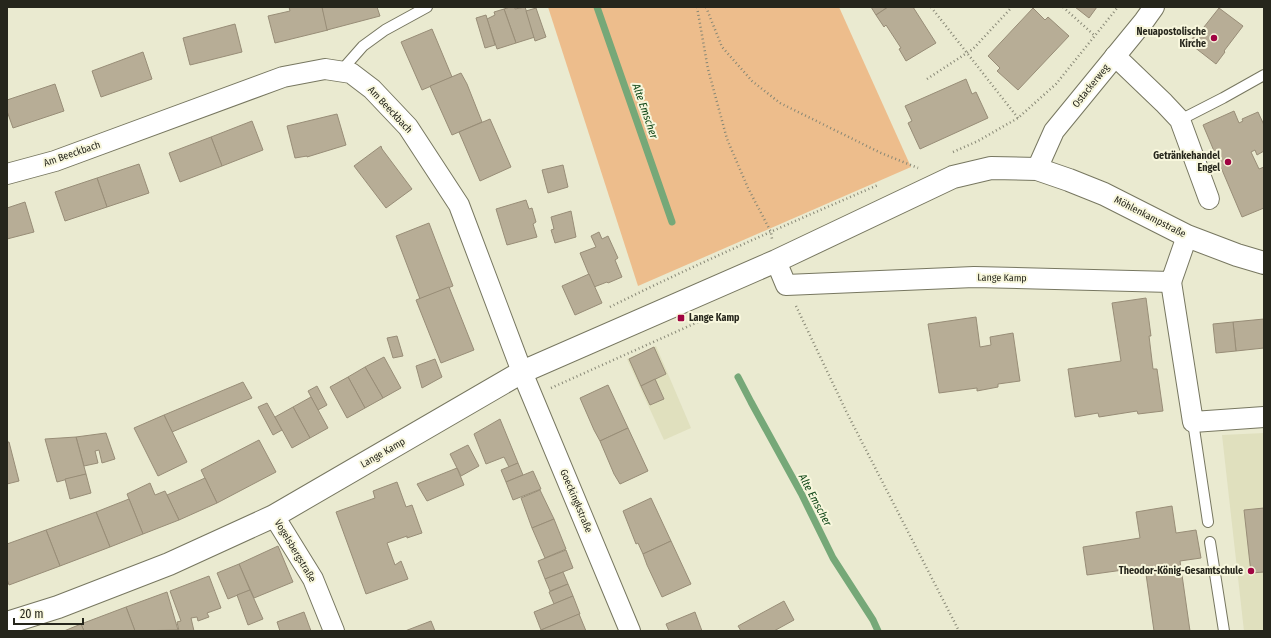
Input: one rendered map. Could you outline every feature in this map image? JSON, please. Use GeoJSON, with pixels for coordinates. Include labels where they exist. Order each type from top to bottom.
{"type":"FeatureCollection","features":[{"type":"Feature","properties":{"kind":"street","name":"Ostackerweg"},"geometry":{"type":"LineString","coordinates":[[1037,169],[1054,130],[1154,7]]}},
{"type":"Feature","properties":{"kind":"street"},"geometry":{"type":"LineString","coordinates":[[1115,56],[1180,120],[1209,198]]}},
{"type":"Feature","properties":{"kind":"street","name":"Am Beeckbach"},"geometry":{"type":"LineString","coordinates":[[7,174],[55,161],[283,77],[325,69],[351,73],[372,89],[408,127],[459,206],[522,372]]}},
{"type":"Feature","properties":{"kind":"street","name":"Lange Kamp"},"geometry":{"type":"LineString","coordinates":[[7,623],[58,607],[169,564],[274,516],[522,372],[776,261],[953,177],[991,168],[1037,169]]}},
{"type":"Feature","properties":{"kind":"street","name":"Möhlenkampstraße"},"geometry":{"type":"LineString","coordinates":[[1037,169],[1104,194],[1187,236],[1236,255],[1264,263]]}},
{"type":"Feature","properties":{"kind":"street"},"geometry":{"type":"LineString","coordinates":[[1187,236],[1171,282],[1193,422],[1264,417]]}},
{"type":"Feature","properties":{"kind":"street"},"geometry":{"type":"LineString","coordinates":[[776,261],[786,285]]}},
{"type":"Feature","properties":{"kind":"street","name":"Lange Kamp"},"geometry":{"type":"LineString","coordinates":[[786,285],[974,277],[1171,282]]}},
{"type":"Feature","properties":{"kind":"street","name":"Goeckingkstraße"},"geometry":{"type":"LineString","coordinates":[[522,372],[630,631]]}},
{"type":"Feature","properties":{"kind":"street","name":"Vogelsbergstraße"},"geometry":{"type":"LineString","coordinates":[[274,516],[313,579],[334,631]]}},
{"type":"Feature","properties":{"kind":"lane"},"geometry":{"type":"LineString","coordinates":[[341,71],[363,46],[385,30],[427,7]]}},
{"type":"Feature","properties":{"kind":"lane"},"geometry":{"type":"LineString","coordinates":[[1180,120],[1264,75]]}},
{"type":"Feature","properties":{"kind":"lane"},"geometry":{"type":"LineString","coordinates":[[1193,422],[1208,522]]}},
{"type":"Feature","properties":{"kind":"lane"},"geometry":{"type":"LineString","coordinates":[[1210,542],[1224,631]]}},
{"type":"Feature","properties":{"kind":"path"},"geometry":{"type":"LineString","coordinates":[[697,7],[708,69],[727,139],[748,188],[771,232],[776,261]]}},
{"type":"Feature","properties":{"kind":"path"},"geometry":{"type":"LineString","coordinates":[[706,7],[722,47],[752,81],[780,103],[881,153],[918,168],[953,177]]}},
{"type":"Feature","properties":{"kind":"path"},"geometry":{"type":"LineString","coordinates":[[931,7],[1018,118]]}},
{"type":"Feature","properties":{"kind":"path"},"geometry":{"type":"LineString","coordinates":[[927,79],[973,49],[1012,7]]}},
{"type":"Feature","properties":{"kind":"path"},"geometry":{"type":"LineString","coordinates":[[1063,7],[1094,35]]}},
{"type":"Feature","properties":{"kind":"path"},"geometry":{"type":"LineString","coordinates":[[951,153],[978,141],[1018,118],[1056,84],[1118,7]]}},
{"type":"Feature","properties":{"kind":"path"},"geometry":{"type":"LineString","coordinates":[[910,171],[924,165]]}},
{"type":"Feature","properties":{"kind":"path"},"geometry":{"type":"LineString","coordinates":[[604,310],[644,289],[882,184]]}},
{"type":"Feature","properties":{"kind":"path"},"geometry":{"type":"LineString","coordinates":[[786,285],[847,414],[959,631]]}},
{"type":"Feature","properties":{"kind":"path"},"geometry":{"type":"LineString","coordinates":[[532,396],[723,311]]}},
{"type":"Feature","properties":{"kind":"shaded area"},"geometry":{"type":"Polygon","coordinates":[[[548,7],[839,7],[911,167],[638,286],[548,7]]]}},
{"type":"Feature","properties":{"kind":"shaded area"},"geometry":{"type":"Polygon","coordinates":[[[656,346],[691,428],[664,440],[627,359],[656,346]]]}},
{"type":"Feature","properties":{"kind":"shaded area","name":"Theodor-König-Gesamtschule"},"geometry":{"type":"Polygon","coordinates":[[[1264,433],[1264,631],[1244,631],[1222,435],[1264,433]]]}},
{"type":"Feature","properties":{"kind":"building"},"geometry":{"type":"Polygon","coordinates":[[[289,7],[322,7],[328,30],[275,43],[268,16],[290,11],[289,7]]]}},
{"type":"Feature","properties":{"kind":"building"},"geometry":{"type":"Polygon","coordinates":[[[322,7],[377,7],[380,16],[327,30],[322,7]]]}},
{"type":"Feature","properties":{"kind":"building"},"geometry":{"type":"Polygon","coordinates":[[[515,7],[515,9],[525,7],[535,37],[516,43],[504,9],[515,7]]]}},
{"type":"Feature","properties":{"kind":"building"},"geometry":{"type":"Polygon","coordinates":[[[871,7],[888,7],[876,15],[871,7]]]}},
{"type":"Feature","properties":{"kind":"building"},"geometry":{"type":"Polygon","coordinates":[[[888,7],[913,7],[936,43],[906,61],[899,49],[901,48],[886,25],[884,27],[876,15],[888,7]]]}},
{"type":"Feature","properties":{"kind":"building"},"geometry":{"type":"Polygon","coordinates":[[[1075,7],[1097,7],[1089,18],[1075,7]]]}},
{"type":"Feature","properties":{"kind":"building"},"geometry":{"type":"Polygon","coordinates":[[[536,8],[546,37],[535,41],[526,11],[536,8]]]}},
{"type":"Feature","properties":{"kind":"building"},"geometry":{"type":"Polygon","coordinates":[[[1033,8],[1045,20],[1048,17],[1069,36],[1018,90],[997,71],[1000,68],[988,56],[1033,8]]]}},
{"type":"Feature","properties":{"kind":"building","name":"Neuapostolische Kirche"},"geometry":{"type":"Polygon","coordinates":[[[1219,8],[1243,26],[1216,64],[1189,43],[1219,8]]]}},
{"type":"Feature","properties":{"kind":"building"},"geometry":{"type":"Polygon","coordinates":[[[504,9],[516,43],[497,49],[487,19],[495,15],[494,12],[504,9]]]}},
{"type":"Feature","properties":{"kind":"building"},"geometry":{"type":"Polygon","coordinates":[[[486,15],[495,45],[485,48],[476,18],[486,15]]]}},
{"type":"Feature","properties":{"kind":"building"},"geometry":{"type":"Polygon","coordinates":[[[235,24],[242,52],[190,65],[183,38],[235,24]]]}},
{"type":"Feature","properties":{"kind":"building"},"geometry":{"type":"Polygon","coordinates":[[[432,29],[452,77],[422,90],[401,42],[432,29]]]}},
{"type":"Feature","properties":{"kind":"building"},"geometry":{"type":"Polygon","coordinates":[[[143,52],[152,79],[101,97],[92,71],[143,52]]]}},
{"type":"Feature","properties":{"kind":"building"},"geometry":{"type":"Polygon","coordinates":[[[461,73],[482,122],[452,135],[430,86],[461,73]]]}},
{"type":"Feature","properties":{"kind":"building"},"geometry":{"type":"Polygon","coordinates":[[[966,79],[972,94],[976,92],[988,118],[920,149],[908,123],[912,121],[905,106],[966,79]]]}},
{"type":"Feature","properties":{"kind":"building"},"geometry":{"type":"Polygon","coordinates":[[[55,84],[64,111],[13,128],[7,111],[7,100],[55,84]]]}},
{"type":"Feature","properties":{"kind":"building"},"geometry":{"type":"Polygon","coordinates":[[[1234,111],[1239,123],[1243,121],[1242,119],[1258,112],[1264,125],[1264,151],[1257,155],[1255,150],[1251,152],[1259,169],[1264,167],[1264,208],[1242,217],[1203,125],[1234,111]]]}},
{"type":"Feature","properties":{"kind":"building"},"geometry":{"type":"Polygon","coordinates":[[[337,114],[346,145],[307,157],[295,158],[287,126],[337,114]]]}},
{"type":"Feature","properties":{"kind":"building"},"geometry":{"type":"Polygon","coordinates":[[[490,119],[511,167],[480,181],[459,132],[490,119]]]}},
{"type":"Feature","properties":{"kind":"building"},"geometry":{"type":"Polygon","coordinates":[[[252,121],[263,150],[222,166],[211,137],[252,121]]]}},
{"type":"Feature","properties":{"kind":"building"},"geometry":{"type":"Polygon","coordinates":[[[211,137],[222,166],[180,182],[169,153],[211,137]]]}},
{"type":"Feature","properties":{"kind":"building"},"geometry":{"type":"Polygon","coordinates":[[[381,146],[412,189],[386,208],[354,166],[381,146]]]}},
{"type":"Feature","properties":{"kind":"building"},"geometry":{"type":"Polygon","coordinates":[[[139,164],[149,193],[107,207],[97,178],[139,164]]]}},
{"type":"Feature","properties":{"kind":"building"},"geometry":{"type":"Polygon","coordinates":[[[563,165],[568,187],[548,193],[542,170],[563,165]]]}},
{"type":"Feature","properties":{"kind":"building"},"geometry":{"type":"Polygon","coordinates":[[[97,178],[107,207],[65,221],[55,192],[97,178]]]}},
{"type":"Feature","properties":{"kind":"building"},"geometry":{"type":"Polygon","coordinates":[[[526,200],[529,209],[532,208],[536,222],[533,224],[537,237],[507,245],[496,209],[526,200]]]}},
{"type":"Feature","properties":{"kind":"building"},"geometry":{"type":"Polygon","coordinates":[[[25,202],[34,232],[7,239],[7,208],[25,202]]]}},
{"type":"Feature","properties":{"kind":"building"},"geometry":{"type":"Polygon","coordinates":[[[571,211],[576,237],[555,243],[551,230],[554,229],[551,217],[571,211]]]}},
{"type":"Feature","properties":{"kind":"building"},"geometry":{"type":"Polygon","coordinates":[[[429,223],[453,286],[420,299],[396,236],[429,223]]]}},
{"type":"Feature","properties":{"kind":"building"},"geometry":{"type":"Polygon","coordinates":[[[599,232],[602,239],[608,236],[618,258],[615,260],[622,277],[594,287],[580,253],[596,247],[591,236],[599,232]]]}},
{"type":"Feature","properties":{"kind":"building"},"geometry":{"type":"Polygon","coordinates":[[[589,274],[602,303],[575,315],[562,286],[589,274]]]}},
{"type":"Feature","properties":{"kind":"building"},"geometry":{"type":"Polygon","coordinates":[[[449,287],[474,350],[441,363],[416,300],[449,287]]]}},
{"type":"Feature","properties":{"kind":"building"},"geometry":{"type":"Polygon","coordinates":[[[1146,298],[1151,336],[1149,336],[1153,369],[1157,369],[1163,411],[1138,414],[1137,411],[1099,417],[1098,413],[1075,417],[1068,369],[1121,361],[1112,303],[1146,298]]]}},
{"type":"Feature","properties":{"kind":"building"},"geometry":{"type":"Polygon","coordinates":[[[976,317],[980,347],[991,345],[990,337],[1013,333],[1020,381],[998,384],[998,387],[977,391],[977,388],[939,393],[928,324],[976,317]]]}},
{"type":"Feature","properties":{"kind":"building"},"geometry":{"type":"Polygon","coordinates":[[[1264,319],[1264,348],[1236,351],[1233,322],[1264,319]]]}},
{"type":"Feature","properties":{"kind":"building"},"geometry":{"type":"Polygon","coordinates":[[[1233,322],[1236,351],[1216,353],[1213,324],[1233,322]]]}},
{"type":"Feature","properties":{"kind":"building"},"geometry":{"type":"Polygon","coordinates":[[[397,336],[403,356],[393,358],[387,338],[397,336]]]}},
{"type":"Feature","properties":{"kind":"building"},"geometry":{"type":"Polygon","coordinates":[[[654,347],[666,374],[641,386],[629,359],[654,347]]]}},
{"type":"Feature","properties":{"kind":"building"},"geometry":{"type":"Polygon","coordinates":[[[384,357],[401,388],[383,398],[365,367],[384,357]]]}},
{"type":"Feature","properties":{"kind":"building"},"geometry":{"type":"Polygon","coordinates":[[[435,359],[442,377],[422,388],[416,366],[435,359]]]}},
{"type":"Feature","properties":{"kind":"building"},"geometry":{"type":"Polygon","coordinates":[[[365,367],[383,398],[365,408],[348,377],[365,367]]]}},
{"type":"Feature","properties":{"kind":"building"},"geometry":{"type":"Polygon","coordinates":[[[348,377],[365,408],[347,418],[330,387],[348,377]]]}},
{"type":"Feature","properties":{"kind":"building"},"geometry":{"type":"Polygon","coordinates":[[[655,379],[664,399],[650,405],[641,386],[655,379]]]}},
{"type":"Feature","properties":{"kind":"building"},"geometry":{"type":"Polygon","coordinates":[[[243,382],[252,398],[172,432],[164,415],[243,382]]]}},
{"type":"Feature","properties":{"kind":"building"},"geometry":{"type":"Polygon","coordinates":[[[608,385],[628,428],[600,441],[580,398],[608,385]]]}},
{"type":"Feature","properties":{"kind":"building"},"geometry":{"type":"Polygon","coordinates":[[[317,386],[327,405],[318,410],[308,391],[317,386]]]}},
{"type":"Feature","properties":{"kind":"building"},"geometry":{"type":"Polygon","coordinates":[[[311,397],[328,428],[310,438],[293,407],[311,397]]]}},
{"type":"Feature","properties":{"kind":"building"},"geometry":{"type":"Polygon","coordinates":[[[267,403],[282,430],[273,435],[258,407],[267,403]]]}},
{"type":"Feature","properties":{"kind":"building"},"geometry":{"type":"Polygon","coordinates":[[[293,407],[310,438],[292,448],[275,417],[293,407]]]}},
{"type":"Feature","properties":{"kind":"building"},"geometry":{"type":"Polygon","coordinates":[[[164,415],[187,462],[158,476],[134,428],[164,415]]]}},
{"type":"Feature","properties":{"kind":"building"},"geometry":{"type":"Polygon","coordinates":[[[500,419],[518,463],[509,467],[504,457],[486,464],[474,434],[500,419]]]}},
{"type":"Feature","properties":{"kind":"building"},"geometry":{"type":"Polygon","coordinates":[[[628,428],[648,471],[620,484],[614,474],[600,441],[628,428]]]}},
{"type":"Feature","properties":{"kind":"building"},"geometry":{"type":"Polygon","coordinates":[[[106,433],[115,459],[102,463],[99,450],[95,451],[98,463],[84,466],[76,437],[106,433]]]}},
{"type":"Feature","properties":{"kind":"building"},"geometry":{"type":"Polygon","coordinates":[[[76,437],[86,474],[57,482],[45,439],[76,437]]]}},
{"type":"Feature","properties":{"kind":"building"},"geometry":{"type":"Polygon","coordinates":[[[259,440],[276,472],[217,503],[201,470],[259,440]]]}},
{"type":"Feature","properties":{"kind":"building"},"geometry":{"type":"Polygon","coordinates":[[[7,442],[9,442],[19,481],[7,484],[7,442]]]}},
{"type":"Feature","properties":{"kind":"building"},"geometry":{"type":"Polygon","coordinates":[[[468,445],[479,466],[461,476],[450,454],[468,445]]]}},
{"type":"Feature","properties":{"kind":"building"},"geometry":{"type":"Polygon","coordinates":[[[518,463],[523,475],[506,482],[501,470],[518,463]]]}},
{"type":"Feature","properties":{"kind":"building"},"geometry":{"type":"Polygon","coordinates":[[[457,468],[464,485],[427,501],[417,484],[457,468]]]}},
{"type":"Feature","properties":{"kind":"building"},"geometry":{"type":"Polygon","coordinates":[[[533,471],[541,489],[513,500],[506,482],[533,471]]]}},
{"type":"Feature","properties":{"kind":"building"},"geometry":{"type":"Polygon","coordinates":[[[86,474],[91,493],[70,499],[65,479],[86,474]]]}},
{"type":"Feature","properties":{"kind":"building"},"geometry":{"type":"Polygon","coordinates":[[[205,478],[217,503],[179,520],[167,495],[205,478]]]}},
{"type":"Feature","properties":{"kind":"building"},"geometry":{"type":"Polygon","coordinates":[[[397,482],[406,507],[412,505],[422,533],[407,538],[407,536],[387,543],[395,565],[401,561],[408,579],[366,594],[336,512],[375,498],[373,491],[397,482]]]}},
{"type":"Feature","properties":{"kind":"building"},"geometry":{"type":"Polygon","coordinates":[[[150,483],[155,495],[165,491],[179,520],[143,534],[127,494],[150,483]]]}},
{"type":"Feature","properties":{"kind":"building"},"geometry":{"type":"Polygon","coordinates":[[[540,490],[554,519],[532,528],[521,498],[540,490]]]}},
{"type":"Feature","properties":{"kind":"building"},"geometry":{"type":"Polygon","coordinates":[[[651,498],[671,541],[643,554],[638,543],[636,544],[623,511],[651,498]]]}},
{"type":"Feature","properties":{"kind":"building"},"geometry":{"type":"Polygon","coordinates":[[[129,499],[143,534],[110,547],[96,512],[129,499]]]}},
{"type":"Feature","properties":{"kind":"building"},"geometry":{"type":"Polygon","coordinates":[[[1172,506],[1176,533],[1196,530],[1201,558],[1180,561],[1190,631],[1154,631],[1145,567],[1087,575],[1083,547],[1140,538],[1136,512],[1172,506]]]}},
{"type":"Feature","properties":{"kind":"building"},"geometry":{"type":"Polygon","coordinates":[[[1264,508],[1264,572],[1251,573],[1244,510],[1264,508]]]}},
{"type":"Feature","properties":{"kind":"building"},"geometry":{"type":"Polygon","coordinates":[[[96,512],[110,547],[60,566],[46,530],[96,512]]]}},
{"type":"Feature","properties":{"kind":"building"},"geometry":{"type":"Polygon","coordinates":[[[554,519],[566,549],[545,558],[532,528],[554,519]]]}},
{"type":"Feature","properties":{"kind":"building"},"geometry":{"type":"Polygon","coordinates":[[[46,530],[60,566],[9,585],[7,579],[7,544],[46,530]]]}},
{"type":"Feature","properties":{"kind":"building"},"geometry":{"type":"Polygon","coordinates":[[[671,541],[691,584],[662,597],[643,554],[671,541]]]}},
{"type":"Feature","properties":{"kind":"building"},"geometry":{"type":"Polygon","coordinates":[[[278,546],[293,582],[254,598],[239,564],[278,546]]]}},
{"type":"Feature","properties":{"kind":"building"},"geometry":{"type":"Polygon","coordinates":[[[566,550],[573,568],[545,579],[538,561],[566,550]]]}},
{"type":"Feature","properties":{"kind":"building"},"geometry":{"type":"Polygon","coordinates":[[[239,564],[250,590],[228,599],[217,573],[239,564]]]}},
{"type":"Feature","properties":{"kind":"building"},"geometry":{"type":"Polygon","coordinates":[[[563,572],[568,584],[550,591],[545,579],[563,572]]]}},
{"type":"Feature","properties":{"kind":"building"},"geometry":{"type":"Polygon","coordinates":[[[209,576],[221,608],[207,613],[209,617],[198,621],[197,617],[191,618],[194,631],[179,631],[177,622],[181,621],[170,591],[209,576]]]}},
{"type":"Feature","properties":{"kind":"building"},"geometry":{"type":"Polygon","coordinates":[[[568,584],[573,596],[554,604],[549,592],[568,584]]]}},
{"type":"Feature","properties":{"kind":"building"},"geometry":{"type":"Polygon","coordinates":[[[250,590],[263,619],[248,625],[237,595],[250,590]]]}},
{"type":"Feature","properties":{"kind":"building"},"geometry":{"type":"Polygon","coordinates":[[[167,592],[178,630],[135,631],[126,607],[167,592]]]}},
{"type":"Feature","properties":{"kind":"building"},"geometry":{"type":"Polygon","coordinates":[[[573,596],[580,614],[541,630],[534,612],[573,596]]]}},
{"type":"Feature","properties":{"kind":"building"},"geometry":{"type":"Polygon","coordinates":[[[784,601],[794,620],[774,631],[741,631],[738,626],[784,601]]]}},
{"type":"Feature","properties":{"kind":"building"},"geometry":{"type":"Polygon","coordinates":[[[126,607],[135,631],[84,631],[81,624],[126,607]]]}},
{"type":"Feature","properties":{"kind":"building"},"geometry":{"type":"Polygon","coordinates":[[[304,612],[311,631],[280,631],[277,622],[304,612]]]}},
{"type":"Feature","properties":{"kind":"building"},"geometry":{"type":"Polygon","coordinates":[[[695,612],[702,631],[669,631],[666,624],[695,612]]]}},
{"type":"Feature","properties":{"kind":"building"},"geometry":{"type":"Polygon","coordinates":[[[579,614],[586,631],[541,630],[579,614]]]}},
{"type":"Feature","properties":{"kind":"building"},"geometry":{"type":"Polygon","coordinates":[[[431,621],[435,631],[405,631],[431,621]]]}},
{"type":"Feature","properties":{"kind":"building"},"geometry":{"type":"Polygon","coordinates":[[[81,624],[84,631],[64,631],[81,624]]]}},
{"type":"Feature","properties":{"kind":"waterway","name":"Alte Emscher"},"geometry":{"type":"LineString","coordinates":[[597,7],[672,222]]}},
{"type":"Feature","properties":{"kind":"waterway","name":"Alte Emscher"},"geometry":{"type":"LineString","coordinates":[[738,377],[801,493],[833,558],[873,620],[878,631]]}},
{"type":"Feature","properties":{"kind":"place","name":"Neuapostolische Kirche"},"geometry":{"type":"Point","coordinates":[1214,38]}},
{"type":"Feature","properties":{"kind":"place","name":"Getränkehandel Engel"},"geometry":{"type":"Point","coordinates":[1228,162]}},
{"type":"Feature","properties":{"kind":"place","name":"Lange Kamp"},"geometry":{"type":"Point","coordinates":[681,318]}},
{"type":"Feature","properties":{"kind":"place","name":"Theodor-König-Gesamtschule"},"geometry":{"type":"Point","coordinates":[1251,571]}}]}
